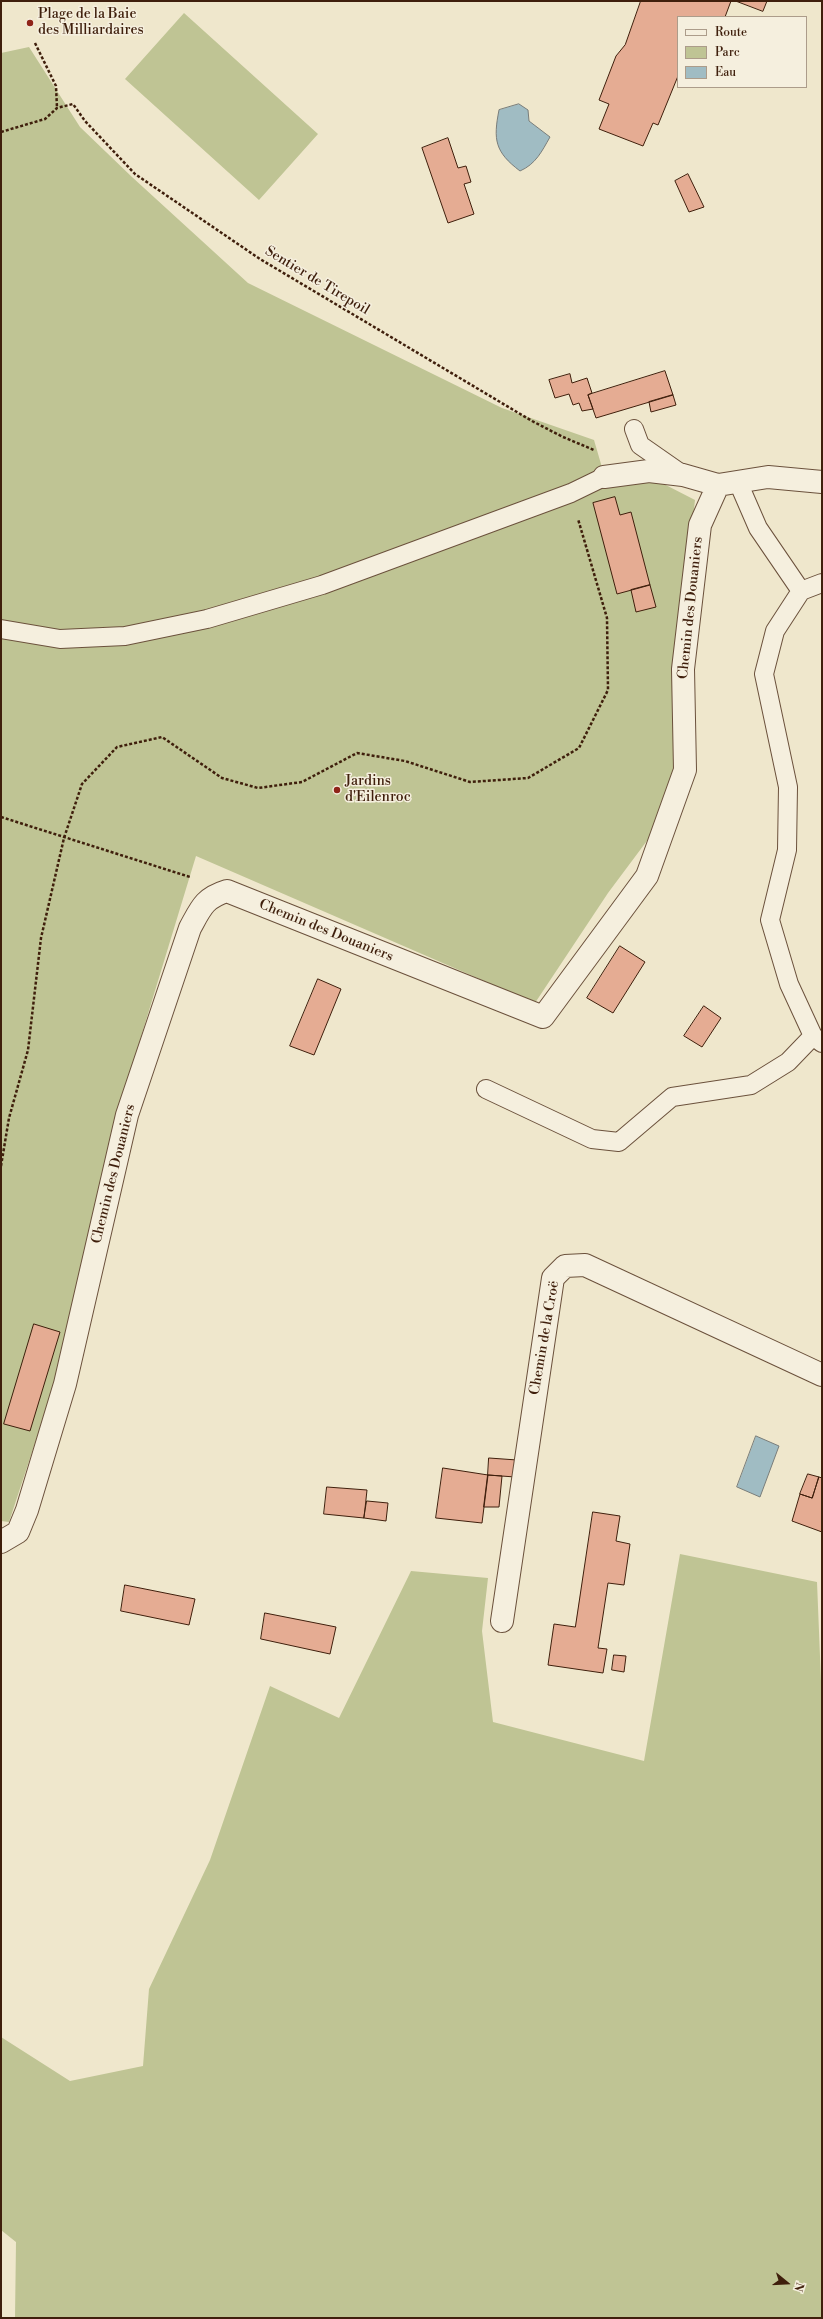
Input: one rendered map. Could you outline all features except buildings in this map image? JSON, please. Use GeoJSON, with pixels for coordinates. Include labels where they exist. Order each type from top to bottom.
{"type":"FeatureCollection","features":[{"type":"Feature","properties":{"kind":"street"},"geometry":{"type":"LineString","coordinates":[[604,477],[649,471],[683,475],[728,484],[768,477],[822,482]]}},
{"type":"Feature","properties":{"kind":"street","name":"Chemin des Douaniers"},"geometry":{"type":"LineString","coordinates":[[1,1542],[18,1532],[27,1510],[65,1384],[127,1114],[190,928],[202,905],[212,896],[227,891],[543,1017],[647,876],[685,770],[683,669],[700,525],[728,484]]}},
{"type":"Feature","properties":{"kind":"street","name":"Chemin de la Croë"},"geometry":{"type":"LineString","coordinates":[[502,1620],[553,1278],[565,1266],[585,1265],[822,1375]]}},
{"type":"Feature","properties":{"kind":"lane"},"geometry":{"type":"LineString","coordinates":[[634,428],[640,445],[683,475]]}},
{"type":"Feature","properties":{"kind":"lane"},"geometry":{"type":"LineString","coordinates":[[1,629],[60,639],[118,636],[208,619],[322,585],[570,493],[604,477]]}},
{"type":"Feature","properties":{"kind":"lane"},"geometry":{"type":"LineString","coordinates":[[728,484],[802,591]]}},
{"type":"Feature","properties":{"kind":"lane"},"geometry":{"type":"LineString","coordinates":[[486,1089],[592,1139],[620,1142],[672,1097],[751,1086],[788,1062],[818,1039],[789,984],[770,920],[787,850],[788,788],[764,674],[775,631],[802,591],[822,584]]}},
{"type":"Feature","properties":{"kind":"path"},"geometry":{"type":"LineString","coordinates":[[1,132],[45,119],[57,108],[56,86],[34,43]]}},
{"type":"Feature","properties":{"kind":"path","name":"Sentier de Tirepoil"},"geometry":{"type":"LineString","coordinates":[[57,108],[73,104],[85,122],[134,174],[260,259],[532,421],[563,438],[596,451]]}},
{"type":"Feature","properties":{"kind":"path"},"geometry":{"type":"LineString","coordinates":[[1,1166],[9,1118],[28,1050],[41,938],[64,838],[82,784],[117,747],[162,737],[222,778],[258,788],[302,782],[357,753],[405,761],[470,782],[528,778],[579,748],[608,690],[608,618],[570,493]]}},
{"type":"Feature","properties":{"kind":"path"},"geometry":{"type":"LineString","coordinates":[[1,817],[190,877]]}},
{"type":"Feature","properties":{"kind":"green space"},"geometry":{"type":"Polygon","coordinates":[[[184,13],[318,134],[259,200],[125,79],[184,13]]]}},
{"type":"Feature","properties":{"kind":"green space","name":"Jardins d'Eilenroc"},"geometry":{"type":"Polygon","coordinates":[[[29,47],[80,127],[132,177],[248,283],[502,408],[594,440],[608,488],[658,481],[695,500],[676,671],[681,753],[661,822],[608,893],[535,1003],[196,856],[119,1109],[57,1376],[9,1522],[1,1521],[1,53],[29,47]]]}},
{"type":"Feature","properties":{"kind":"green space"},"geometry":{"type":"Polygon","coordinates":[[[680,1554],[817,1582],[822,1706],[822,2318],[15,2318],[16,2242],[1,2230],[1,2037],[70,2081],[143,2066],[149,1989],[210,1860],[270,1686],[339,1718],[411,1571],[488,1578],[482,1631],[493,1722],[644,1761],[680,1554]]]}},
{"type":"Feature","properties":{"kind":"water"},"geometry":{"type":"Polygon","coordinates":[[[519,104],[528,110],[529,121],[550,137],[534,161],[520,171],[505,158],[498,145],[496,137],[499,110],[519,104]]]}},
{"type":"Feature","properties":{"kind":"water"},"geometry":{"type":"Polygon","coordinates":[[[756,1436],[779,1446],[760,1497],[737,1487],[756,1436]]]}},
{"type":"Feature","properties":{"kind":"place","name":"Plage de la Baie des Milliardaires"},"geometry":{"type":"Point","coordinates":[30,23]}},
{"type":"Feature","properties":{"kind":"place","name":"Jardins d'Eilenroc"},"geometry":{"type":"Point","coordinates":[337,790]}}]}
